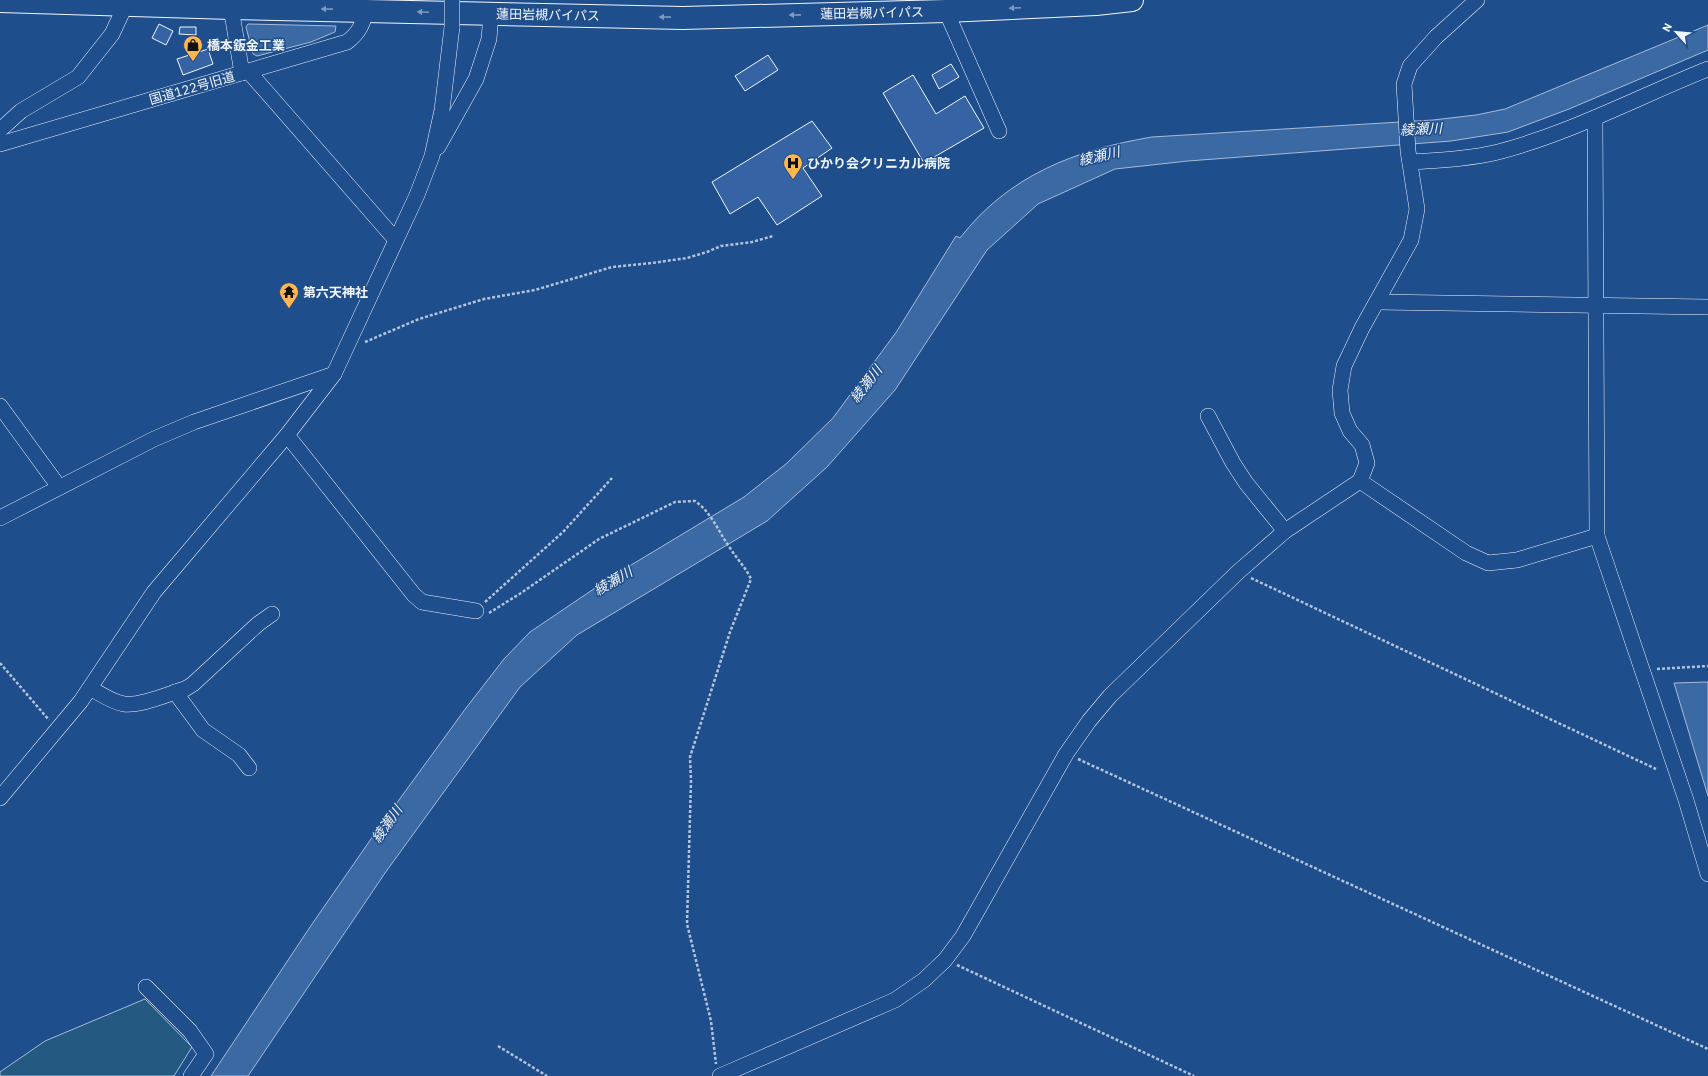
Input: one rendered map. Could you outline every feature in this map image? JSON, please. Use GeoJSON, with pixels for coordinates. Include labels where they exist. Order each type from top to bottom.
{"type":"FeatureCollection","features":[{"type":"Feature","properties":{"kind":"highway","name":"蓮田岩槻バイパス"},"geometry":{"type":"LineString","coordinates":[[0,1],[231,8],[683,18],[946,11],[1132,0]]}},
{"type":"Feature","properties":{"kind":"street"},"geometry":{"type":"LineString","coordinates":[[0,798],[90,688],[154,592],[287,435],[334,374],[395,239],[417,195],[432,156],[442,110],[452,27],[452,0]]}},
{"type":"Feature","properties":{"kind":"street"},"geometry":{"type":"LineString","coordinates":[[718,1072],[894,1000],[924,980],[946,960],[978,912],[1066,754],[1089,721],[1118,687],[1205,606],[1238,572],[1285,531],[1360,481],[1367,463],[1362,445],[1350,431],[1342,413],[1340,390],[1344,366],[1362,328],[1378,302],[1411,240],[1417,209],[1409,157],[1404,84],[1410,66],[1436,37],[1477,0]]}},
{"type":"Feature","properties":{"kind":"street"},"geometry":{"type":"LineString","coordinates":[[0,130],[21,111],[78,77],[112,34],[126,4]]}},
{"type":"Feature","properties":{"kind":"street"},"geometry":{"type":"LineString","coordinates":[[231,8],[246,72],[395,239]]}},
{"type":"Feature","properties":{"kind":"street","name":"国道122号旧道"},"geometry":{"type":"LineString","coordinates":[[0,144],[347,42],[356,35],[364,23],[366,10]]}},
{"type":"Feature","properties":{"kind":"street"},"geometry":{"type":"LineString","coordinates":[[946,11],[999,131]]}},
{"type":"Feature","properties":{"kind":"street"},"geometry":{"type":"LineString","coordinates":[[432,156],[460,111],[476,79],[489,39],[491,14]]}},
{"type":"Feature","properties":{"kind":"street"},"geometry":{"type":"LineString","coordinates":[[1409,157],[1463,158],[1498,152],[1595,118],[1708,69]]}},
{"type":"Feature","properties":{"kind":"street"},"geometry":{"type":"LineString","coordinates":[[1595,118],[1597,536],[1686,800],[1708,874]]}},
{"type":"Feature","properties":{"kind":"street"},"geometry":{"type":"LineString","coordinates":[[1378,302],[1708,307]]}},
{"type":"Feature","properties":{"kind":"street"},"geometry":{"type":"LineString","coordinates":[[0,518],[154,439],[194,422],[334,374]]}},
{"type":"Feature","properties":{"kind":"street"},"geometry":{"type":"LineString","coordinates":[[0,406],[59,487]]}},
{"type":"Feature","properties":{"kind":"street"},"geometry":{"type":"LineString","coordinates":[[1208,416],[1232,463],[1246,483],[1285,531]]}},
{"type":"Feature","properties":{"kind":"street"},"geometry":{"type":"LineString","coordinates":[[287,435],[414,595],[422,602],[476,611]]}},
{"type":"Feature","properties":{"kind":"street"},"geometry":{"type":"LineString","coordinates":[[1360,481],[1466,553],[1488,563],[1517,560],[1597,536]]}},
{"type":"Feature","properties":{"kind":"street"},"geometry":{"type":"LineString","coordinates":[[90,688],[110,699],[124,704],[135,704],[175,692],[192,684],[258,624],[272,614]]}},
{"type":"Feature","properties":{"kind":"street"},"geometry":{"type":"LineString","coordinates":[[175,692],[203,730],[239,755],[249,768]]}},
{"type":"Feature","properties":{"kind":"street"},"geometry":{"type":"LineString","coordinates":[[146,987],[190,1031],[206,1054],[191,1076]]}},
{"type":"Feature","properties":{"kind":"path"},"geometry":{"type":"LineString","coordinates":[[344,352],[384,332],[419,319],[484,299],[535,290],[612,267],[687,258],[708,252],[721,246],[752,242],[773,236]]}},
{"type":"Feature","properties":{"kind":"path"},"geometry":{"type":"LineString","coordinates":[[476,611],[564,532],[612,478]]}},
{"type":"Feature","properties":{"kind":"path"},"geometry":{"type":"LineString","coordinates":[[476,611],[490,613],[599,539],[674,502],[695,501],[706,509],[730,549],[748,572],[751,580],[730,632],[690,757],[691,781],[687,924],[711,1021],[718,1072]]}},
{"type":"Feature","properties":{"kind":"path"},"geometry":{"type":"LineString","coordinates":[[1238,572],[1656,769]]}},
{"type":"Feature","properties":{"kind":"path"},"geometry":{"type":"LineString","coordinates":[[0,663],[57,730]]}},
{"type":"Feature","properties":{"kind":"path"},"geometry":{"type":"LineString","coordinates":[[1643,670],[1708,666]]}},
{"type":"Feature","properties":{"kind":"path"},"geometry":{"type":"LineString","coordinates":[[1066,754],[1708,1049]]}},
{"type":"Feature","properties":{"kind":"path"},"geometry":{"type":"LineString","coordinates":[[946,960],[1194,1076]]}},
{"type":"Feature","properties":{"kind":"path"},"geometry":{"type":"LineString","coordinates":[[498,1046],[547,1076]]}},
{"type":"Feature","properties":{"kind":"shaded area"},"geometry":{"type":"Polygon","coordinates":[[[145,999],[192,1047],[174,1076],[0,1076],[0,1072],[45,1041],[145,999]]]}},
{"type":"Feature","properties":{"kind":"water"},"geometry":{"type":"Polygon","coordinates":[[[248,24],[336,26],[335,32],[311,42],[257,56],[253,54],[246,27],[248,24]]]}},
{"type":"Feature","properties":{"kind":"water","name":"綾瀬川"},"geometry":{"type":"Polygon","coordinates":[[[1708,25],[1708,50],[1569,109],[1508,132],[1451,141],[1188,161],[1115,169],[1038,204],[987,250],[895,390],[827,467],[767,521],[577,635],[520,687],[385,873],[248,1076],[211,1076],[310,927],[380,826],[466,708],[504,659],[530,632],[613,576],[744,497],[786,464],[833,418],[897,331],[956,236],[960,238],[979,216],[1000,197],[1022,182],[1070,158],[1096,149],[1152,137],[1433,120],[1476,115],[1505,109],[1708,25]]]}},
{"type":"Feature","properties":{"kind":"water"},"geometry":{"type":"Polygon","coordinates":[[[1708,682],[1708,796],[1674,683],[1708,682]]]}},
{"type":"Feature","properties":{"kind":"building"},"geometry":{"type":"Polygon","coordinates":[[[159,24],[173,31],[166,45],[152,38],[159,24]]]}},
{"type":"Feature","properties":{"kind":"building"},"geometry":{"type":"Polygon","coordinates":[[[180,27],[196,27],[196,35],[179,34],[180,27]]]}},
{"type":"Feature","properties":{"kind":"building"},"geometry":{"type":"Polygon","coordinates":[[[208,49],[213,64],[183,75],[177,59],[208,49]]]}},
{"type":"Feature","properties":{"kind":"building"},"geometry":{"type":"Polygon","coordinates":[[[768,55],[778,70],[745,91],[735,76],[768,55]]]}},
{"type":"Feature","properties":{"kind":"building"},"geometry":{"type":"Polygon","coordinates":[[[951,64],[959,77],[939,89],[932,75],[951,64]]]}},
{"type":"Feature","properties":{"kind":"building"},"geometry":{"type":"Polygon","coordinates":[[[913,75],[936,114],[965,96],[984,128],[924,163],[883,93],[913,75]]]}},
{"type":"Feature","properties":{"kind":"building"},"geometry":{"type":"Polygon","coordinates":[[[812,121],[832,148],[803,168],[822,196],[777,225],[758,197],[730,214],[712,182],[812,121]]]}},
{"type":"Feature","properties":{"kind":"place","name":"橋本鈑金工業"},"geometry":{"type":"Point","coordinates":[193,62]}},
{"type":"Feature","properties":{"kind":"place","name":"ひかり会クリニカル病院"},"geometry":{"type":"Point","coordinates":[793,180]}},
{"type":"Feature","properties":{"kind":"place","name":"第六天神社"},"geometry":{"type":"Point","coordinates":[289,309]}}]}
